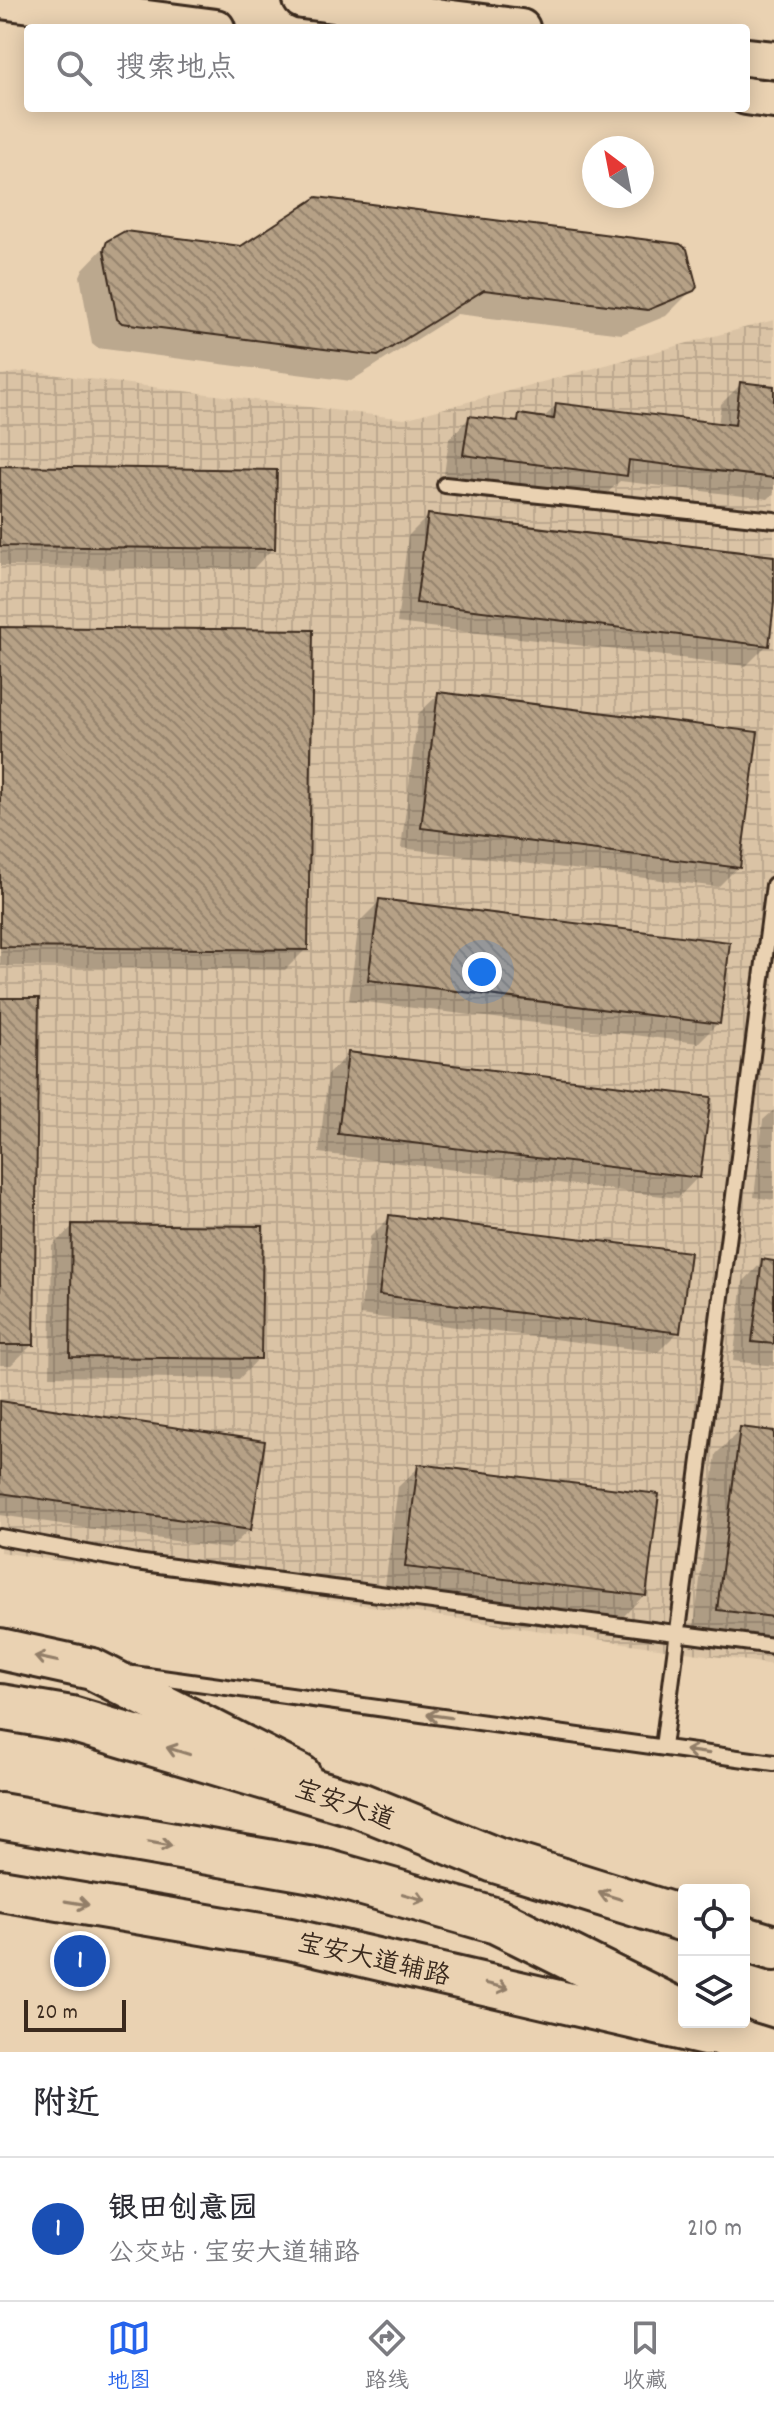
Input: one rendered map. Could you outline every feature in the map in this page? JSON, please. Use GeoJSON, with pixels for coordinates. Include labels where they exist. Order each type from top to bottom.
{"type":"FeatureCollection","features":[{"type":"Feature","properties":{"kind":"main road"},"geometry":{"type":"LineString","coordinates":[[0,1649],[92,1669],[359,1805]]}},
{"type":"Feature","properties":{"kind":"main road","name":"宝安大道"},"geometry":{"type":"LineString","coordinates":[[0,1707],[71,1719],[359,1805],[495,1860],[678,1917]]}},
{"type":"Feature","properties":{"kind":"main road"},"geometry":{"type":"LineString","coordinates":[[0,1816],[325,1872],[497,1921],[678,2011]]}},
{"type":"Feature","properties":{"kind":"main road","name":"宝安大道辅路"},"geometry":{"type":"LineString","coordinates":[[0,1890],[290,1939],[757,2048]]}},
{"type":"Feature","properties":{"kind":"main road"},"geometry":{"type":"LineString","coordinates":[[750,1941],[774,1948]]}},
{"type":"Feature","properties":{"kind":"main road"},"geometry":{"type":"LineString","coordinates":[[713,2028],[757,2048]]}},
{"type":"Feature","properties":{"kind":"street"},"geometry":{"type":"LineString","coordinates":[[0,0],[185,24]]}},
{"type":"Feature","properties":{"kind":"street"},"geometry":{"type":"LineString","coordinates":[[302,0],[490,24]]}},
{"type":"Feature","properties":{"kind":"street"},"geometry":{"type":"LineString","coordinates":[[750,57],[774,60]]}},
{"type":"Feature","properties":{"kind":"street"},"geometry":{"type":"LineString","coordinates":[[750,97],[774,100]]}},
{"type":"Feature","properties":{"kind":"lane"},"geometry":{"type":"LineString","coordinates":[[445,485],[774,520]]}},
{"type":"Feature","properties":{"kind":"lane"},"geometry":{"type":"LineString","coordinates":[[663,1747],[774,885]]}},
{"type":"Feature","properties":{"kind":"lane"},"geometry":{"type":"LineString","coordinates":[[0,1537],[136,1562],[774,1646]]}},
{"type":"Feature","properties":{"kind":"lane"},"geometry":{"type":"LineString","coordinates":[[92,1669],[774,1763]]}},
{"type":"Feature","properties":{"kind":"shaded area"},"geometry":{"type":"Polygon","coordinates":[[[774,320],[774,1665],[0,1552],[0,375],[27,371],[404,419],[774,320]]]}},
{"type":"Feature","properties":{"kind":"building"},"geometry":{"type":"Polygon","coordinates":[[[317,197],[680,244],[687,249],[697,287],[648,310],[484,290],[378,356],[122,323],[117,319],[104,250],[107,241],[125,231],[241,246],[317,197]]]}},
{"type":"Feature","properties":{"kind":"building"},"geometry":{"type":"Polygon","coordinates":[[[740,382],[774,386],[774,478],[629,460],[627,476],[463,455],[469,416],[518,422],[519,414],[554,419],[556,403],[735,425],[740,382]]]}},
{"type":"Feature","properties":{"kind":"building"},"geometry":{"type":"Polygon","coordinates":[[[0,466],[277,470],[275,549],[0,546],[0,466]]]}},
{"type":"Feature","properties":{"kind":"building"},"geometry":{"type":"Polygon","coordinates":[[[428,514],[774,556],[774,603],[769,646],[416,603],[428,514]]]}},
{"type":"Feature","properties":{"kind":"building"},"geometry":{"type":"Polygon","coordinates":[[[0,627],[313,630],[308,950],[0,947],[0,627]]]}},
{"type":"Feature","properties":{"kind":"building"},"geometry":{"type":"Polygon","coordinates":[[[438,692],[758,732],[740,868],[421,828],[438,692]]]}},
{"type":"Feature","properties":{"kind":"building"},"geometry":{"type":"Polygon","coordinates":[[[379,899],[730,942],[720,1024],[368,980],[379,899]]]}},
{"type":"Feature","properties":{"kind":"building"},"geometry":{"type":"Polygon","coordinates":[[[0,998],[39,998],[34,1345],[0,1345],[0,998]]]}},
{"type":"Feature","properties":{"kind":"building"},"geometry":{"type":"Polygon","coordinates":[[[348,1052],[711,1097],[700,1178],[338,1134],[348,1052]]]}},
{"type":"Feature","properties":{"kind":"building"},"geometry":{"type":"Polygon","coordinates":[[[389,1215],[690,1252],[680,1333],[379,1295],[389,1215]]]}},
{"type":"Feature","properties":{"kind":"building"},"geometry":{"type":"Polygon","coordinates":[[[72,1224],[263,1226],[261,1359],[70,1357],[72,1224]]]}},
{"type":"Feature","properties":{"kind":"building"},"geometry":{"type":"Polygon","coordinates":[[[762,1259],[774,1261],[774,1344],[752,1342],[762,1259]]]}},
{"type":"Feature","properties":{"kind":"building"},"geometry":{"type":"Polygon","coordinates":[[[0,1401],[265,1441],[251,1530],[0,1493],[0,1401]]]}},
{"type":"Feature","properties":{"kind":"building"},"geometry":{"type":"Polygon","coordinates":[[[740,1427],[774,1431],[774,1617],[717,1610],[740,1427]]]}},
{"type":"Feature","properties":{"kind":"building"},"geometry":{"type":"Polygon","coordinates":[[[418,1464],[659,1494],[646,1596],[405,1567],[418,1464]]]}},
{"type":"Feature","properties":{"kind":"place","name":"银田创意园"},"geometry":{"type":"Point","coordinates":[80,1961]}}]}
